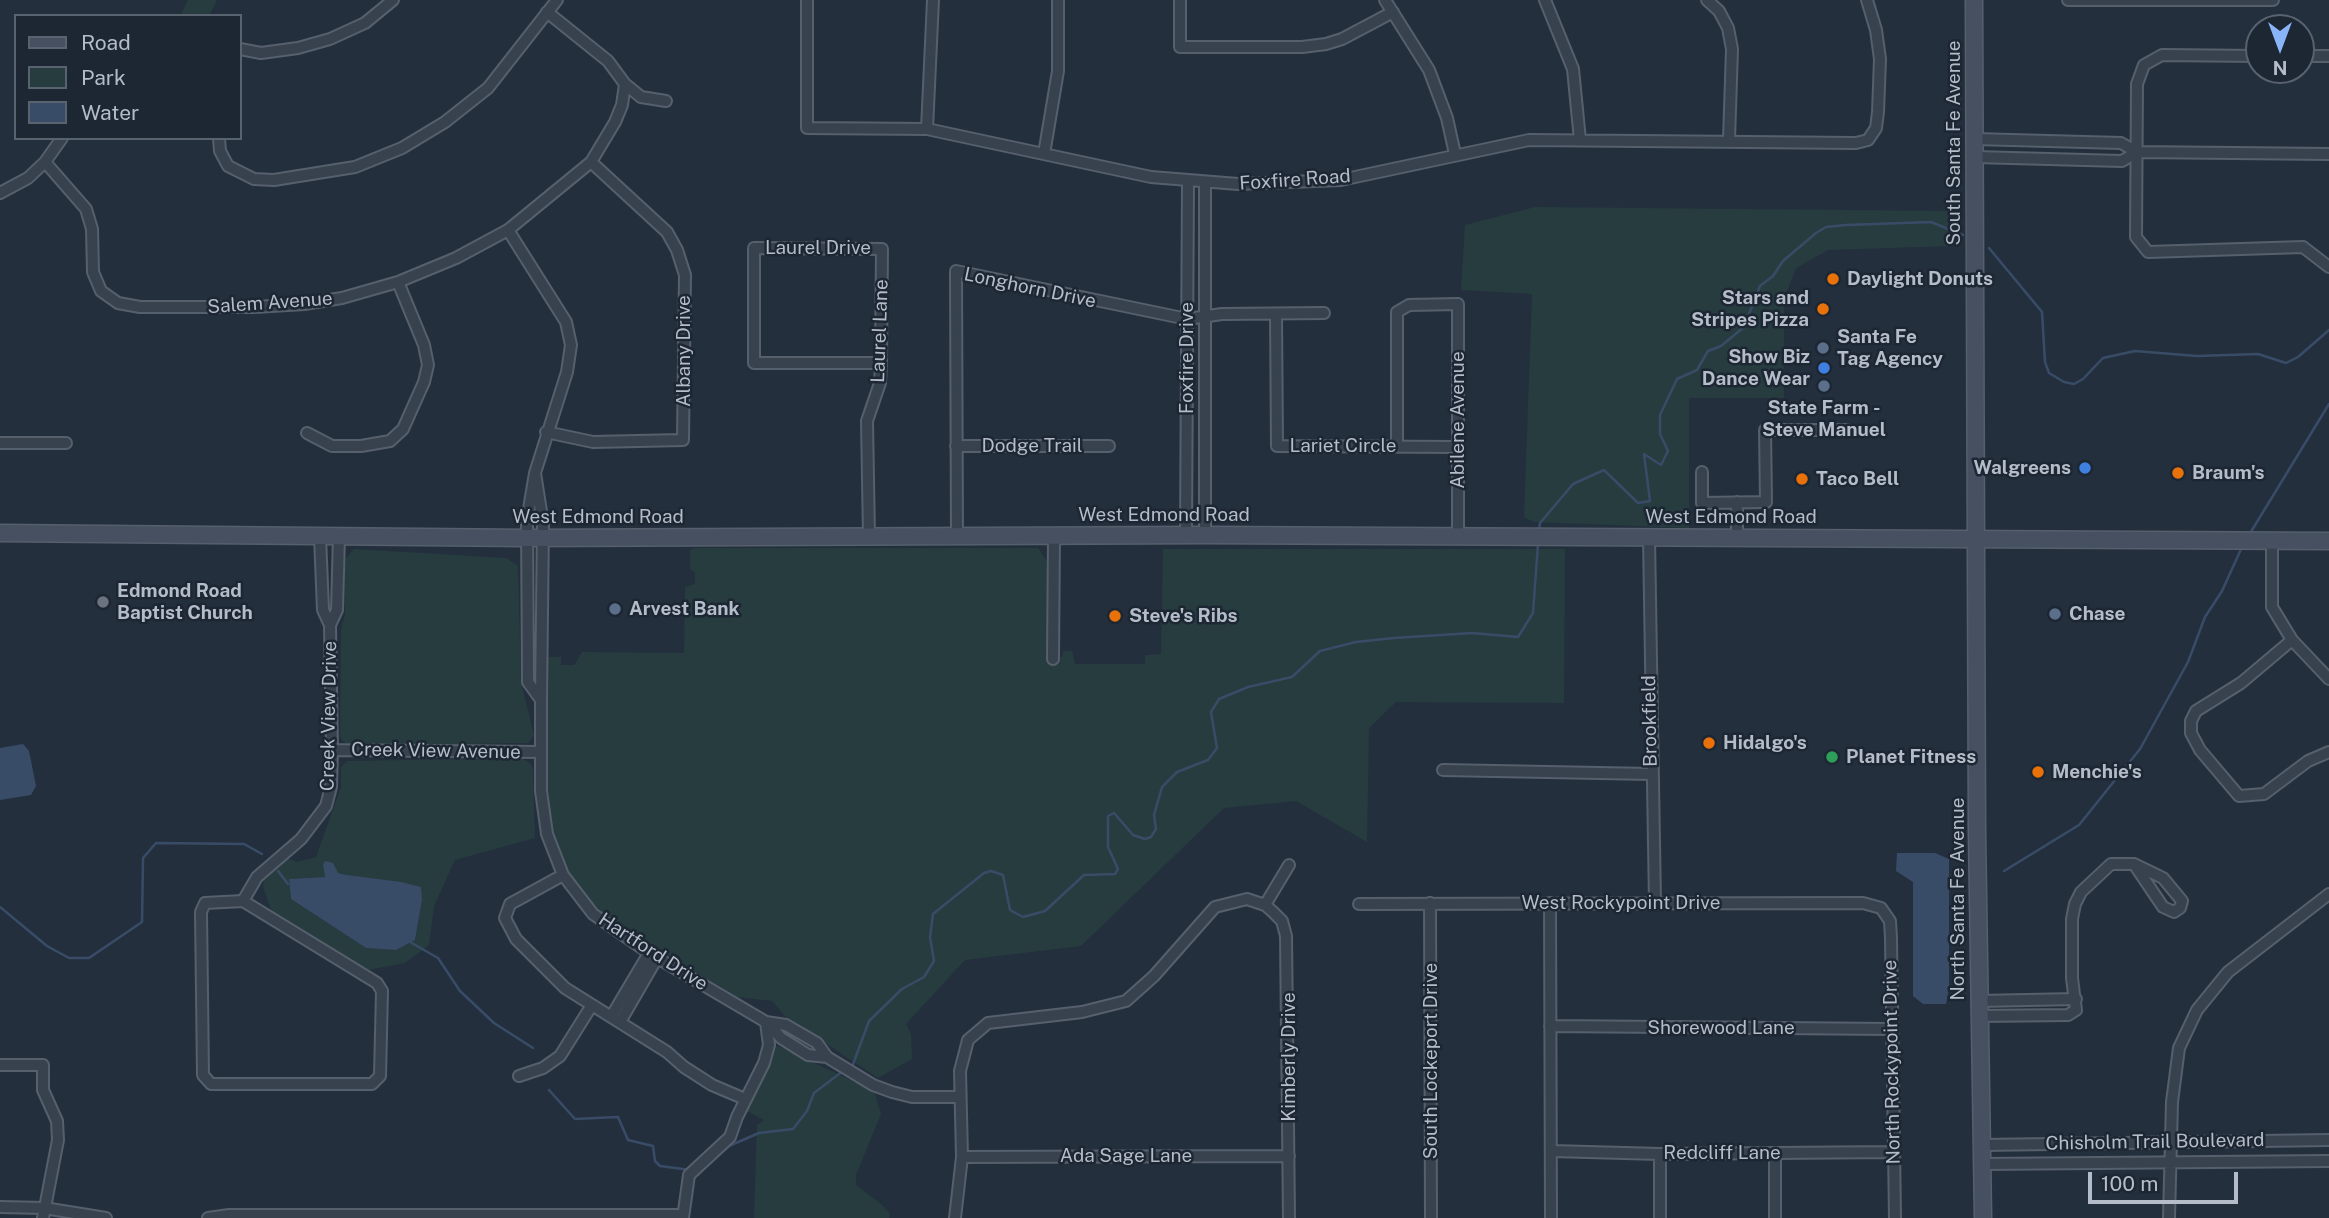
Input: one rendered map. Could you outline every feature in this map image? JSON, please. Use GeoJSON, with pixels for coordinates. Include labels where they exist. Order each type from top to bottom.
{"type":"FeatureCollection","features":[{"type":"Feature","properties":{"kind":"main road","name":"South Santa Fe Avenue"},"geometry":{"type":"LineString","coordinates":[[1974,0],[1977,538]]}},
{"type":"Feature","properties":{"kind":"main road","name":"West Edmond Road"},"geometry":{"type":"LineString","coordinates":[[0,533],[535,538],[1205,535],[2329,541]]}},
{"type":"Feature","properties":{"kind":"main road","name":"North Santa Fe Avenue"},"geometry":{"type":"LineString","coordinates":[[1977,538],[1979,1009],[1983,1218]]}},
{"type":"Feature","properties":{"kind":"street"},"geometry":{"type":"LineString","coordinates":[[242,49],[261,52],[298,48],[330,39],[365,23],[393,0]]}},
{"type":"Feature","properties":{"kind":"street"},"geometry":{"type":"LineString","coordinates":[[219,140],[220,151],[228,166],[254,179],[308,176],[355,167],[402,148],[465,107],[488,88],[557,0]]}},
{"type":"Feature","properties":{"kind":"street","name":"Foxfire Road"},"geometry":{"type":"LineString","coordinates":[[807,0],[807,128],[927,129],[1151,177],[1205,183],[1331,181],[1529,140],[1856,143],[1868,140],[1876,128],[1880,59],[1876,30],[1867,0]]}},
{"type":"Feature","properties":{"kind":"street"},"geometry":{"type":"LineString","coordinates":[[927,129],[933,0]]}},
{"type":"Feature","properties":{"kind":"street"},"geometry":{"type":"LineString","coordinates":[[1044,154],[1058,71],[1058,0]]}},
{"type":"Feature","properties":{"kind":"street"},"geometry":{"type":"LineString","coordinates":[[1180,0],[1180,47],[1302,47],[1326,44],[1342,39],[1393,12]]}},
{"type":"Feature","properties":{"kind":"street"},"geometry":{"type":"LineString","coordinates":[[1385,0],[1429,70],[1447,118],[1455,154]]}},
{"type":"Feature","properties":{"kind":"street"},"geometry":{"type":"LineString","coordinates":[[1545,0],[1573,69],[1580,140]]}},
{"type":"Feature","properties":{"kind":"street"},"geometry":{"type":"LineString","coordinates":[[1707,0],[1719,11],[1728,27],[1732,49],[1729,140]]}},
{"type":"Feature","properties":{"kind":"street"},"geometry":{"type":"LineString","coordinates":[[2068,1],[2273,0]]}},
{"type":"Feature","properties":{"kind":"street"},"geometry":{"type":"LineString","coordinates":[[547,12],[608,61],[625,84],[641,97],[666,101]]}},
{"type":"Feature","properties":{"kind":"street"},"geometry":{"type":"LineString","coordinates":[[2245,55],[2162,55],[2147,61],[2140,71],[2137,83],[2136,237],[2148,252],[2303,247],[2329,267]]}},
{"type":"Feature","properties":{"kind":"street","name":"Salem Avenue"},"geometry":{"type":"LineString","coordinates":[[45,162],[86,209],[92,229],[93,272],[101,291],[118,303],[140,307],[304,304],[342,298],[398,282],[456,258],[509,230],[591,162],[615,122],[622,105],[625,84]]}},
{"type":"Feature","properties":{"kind":"street"},"geometry":{"type":"LineString","coordinates":[[1975,139],[2122,143],[2137,152],[2329,154]]}},
{"type":"Feature","properties":{"kind":"street"},"geometry":{"type":"LineString","coordinates":[[0,193],[29,177],[45,162],[61,140]]}},
{"type":"Feature","properties":{"kind":"street"},"geometry":{"type":"LineString","coordinates":[[2012,141],[2019,159]]}},
{"type":"Feature","properties":{"kind":"street"},"geometry":{"type":"LineString","coordinates":[[2077,143],[2080,162]]}},
{"type":"Feature","properties":{"kind":"street"},"geometry":{"type":"LineString","coordinates":[[1975,157],[2080,162],[2126,161],[2137,152]]}},
{"type":"Feature","properties":{"kind":"street","name":"Albany Drive"},"geometry":{"type":"LineString","coordinates":[[546,432],[593,442],[683,440],[685,275],[677,250],[667,232],[591,162]]}},
{"type":"Feature","properties":{"kind":"street","name":"Foxfire Drive"},"geometry":{"type":"LineString","coordinates":[[1186,535],[1188,181]]}},
{"type":"Feature","properties":{"kind":"street","name":"Foxfire Drive"},"geometry":{"type":"LineString","coordinates":[[1205,183],[1205,535]]}},
{"type":"Feature","properties":{"kind":"street","name":"Hartford Drive"},"geometry":{"type":"LineString","coordinates":[[509,230],[561,312],[570,334],[567,372],[535,473],[543,815],[563,875],[593,914],[653,956],[766,1022],[781,1038],[808,1055],[827,1057],[873,1085],[892,1092],[912,1097],[960,1097]]}},
{"type":"Feature","properties":{"kind":"street","name":"Laurel Drive"},"geometry":{"type":"LineString","coordinates":[[881,363],[754,363],[754,248],[882,248]]}},
{"type":"Feature","properties":{"kind":"street","name":"Laurel Lane"},"geometry":{"type":"LineString","coordinates":[[869,537],[867,421],[880,383],[882,248]]}},
{"type":"Feature","properties":{"kind":"street","name":"Longhorn Drive"},"geometry":{"type":"LineString","coordinates":[[957,536],[956,271],[1187,319],[1324,313]]}},
{"type":"Feature","properties":{"kind":"street"},"geometry":{"type":"LineString","coordinates":[[307,433],[332,446],[361,446],[390,441],[403,429],[424,382],[428,365],[424,345],[398,282]]}},
{"type":"Feature","properties":{"kind":"street","name":"Abilene Avenue"},"geometry":{"type":"LineString","coordinates":[[1397,446],[1397,312],[1409,305],[1458,304],[1458,536]]}},
{"type":"Feature","properties":{"kind":"street","name":"Lariet Circle"},"geometry":{"type":"LineString","coordinates":[[1276,314],[1277,446],[1457,447]]}},
{"type":"Feature","properties":{"kind":"street"},"geometry":{"type":"LineString","coordinates":[[1702,472],[1702,503],[1766,502],[1765,430],[1847,430]]}},
{"type":"Feature","properties":{"kind":"street"},"geometry":{"type":"LineString","coordinates":[[0,443],[66,443]]}},
{"type":"Feature","properties":{"kind":"street","name":"Dodge Trail"},"geometry":{"type":"LineString","coordinates":[[956,446],[1109,446]]}},
{"type":"Feature","properties":{"kind":"street"},"geometry":{"type":"LineString","coordinates":[[1737,502],[1737,538]]}},
{"type":"Feature","properties":{"kind":"street","name":"Creek View Drive"},"geometry":{"type":"LineString","coordinates":[[330,625],[337,610],[340,535]]}},
{"type":"Feature","properties":{"kind":"street","name":"Creek View Drive"},"geometry":{"type":"LineString","coordinates":[[243,901],[257,877],[301,839],[326,806],[331,787],[330,625],[323,610],[320,536]]}},
{"type":"Feature","properties":{"kind":"street"},"geometry":{"type":"LineString","coordinates":[[1053,659],[1054,536]]}},
{"type":"Feature","properties":{"kind":"street","name":"Hartford Drive"},"geometry":{"type":"LineString","coordinates":[[535,538],[528,682],[541,700]]}},
{"type":"Feature","properties":{"kind":"street","name":"Brookfield"},"geometry":{"type":"LineString","coordinates":[[1649,538],[1655,904]]}},
{"type":"Feature","properties":{"kind":"street"},"geometry":{"type":"LineString","coordinates":[[2272,541],[2272,607],[2292,640],[2329,679]]}},
{"type":"Feature","properties":{"kind":"street"},"geometry":{"type":"LineString","coordinates":[[2292,640],[2241,683],[2196,711],[2191,721],[2191,733],[2210,764],[2239,796],[2264,794],[2308,761],[2329,752]]}},
{"type":"Feature","properties":{"kind":"street","name":"Creek View Avenue"},"geometry":{"type":"LineString","coordinates":[[331,750],[541,752]]}},
{"type":"Feature","properties":{"kind":"street"},"geometry":{"type":"LineString","coordinates":[[1443,771],[1651,774]]}},
{"type":"Feature","properties":{"kind":"street"},"geometry":{"type":"LineString","coordinates":[[1979,1009],[2076,999],[2072,978],[2072,919],[2075,904],[2081,892],[2112,864],[2134,864],[2163,878],[2182,901],[2180,908],[2174,912],[2163,907],[2134,864]]}},
{"type":"Feature","properties":{"kind":"street"},"geometry":{"type":"LineString","coordinates":[[955,1218],[962,1157],[962,1053],[968,1040],[988,1023],[1082,1012],[1125,1001],[1154,976],[1215,907],[1248,899],[1265,905],[1289,865]]}},
{"type":"Feature","properties":{"kind":"street"},"geometry":{"type":"LineString","coordinates":[[563,875],[510,904],[505,918],[516,939],[535,961],[592,1005],[712,1085],[745,1098]]}},
{"type":"Feature","properties":{"kind":"street"},"geometry":{"type":"LineString","coordinates":[[2169,1218],[2172,1102],[2179,1048],[2197,1010],[2228,972],[2329,894]]}},
{"type":"Feature","properties":{"kind":"street"},"geometry":{"type":"LineString","coordinates":[[243,901],[377,984],[382,991],[380,1076],[372,1084],[211,1084],[203,1075],[201,912],[205,902],[243,901]]}},
{"type":"Feature","properties":{"kind":"street","name":"West Rockypoint Drive"},"geometry":{"type":"LineString","coordinates":[[1359,904],[1863,902],[1881,908]]}},
{"type":"Feature","properties":{"kind":"street","name":"South Lockeport Drive"},"geometry":{"type":"LineString","coordinates":[[1430,903],[1431,1218]]}},
{"type":"Feature","properties":{"kind":"street"},"geometry":{"type":"LineString","coordinates":[[1550,903],[1550,1218]]}},
{"type":"Feature","properties":{"kind":"street","name":"Kimberly Drive"},"geometry":{"type":"LineString","coordinates":[[1265,905],[1282,921],[1286,936],[1289,1218]]}},
{"type":"Feature","properties":{"kind":"street","name":"North Rockypoint Drive"},"geometry":{"type":"LineString","coordinates":[[1881,908],[1890,921],[1895,1218]]}},
{"type":"Feature","properties":{"kind":"street"},"geometry":{"type":"LineString","coordinates":[[616,1019],[653,956]]}},
{"type":"Feature","properties":{"kind":"street"},"geometry":{"type":"LineString","coordinates":[[519,1076],[544,1068],[560,1056],[592,1005]]}},
{"type":"Feature","properties":{"kind":"street"},"geometry":{"type":"LineString","coordinates":[[209,1218],[229,1215],[683,1216],[689,1175],[730,1138],[745,1098],[764,1063],[769,1045],[766,1022]]}},
{"type":"Feature","properties":{"kind":"street","name":"Shorewood Lane"},"geometry":{"type":"LineString","coordinates":[[1550,1026],[1891,1029]]}},
{"type":"Feature","properties":{"kind":"street"},"geometry":{"type":"LineString","coordinates":[[0,1065],[43,1065],[43,1090],[57,1121],[58,1140],[43,1213]]}},
{"type":"Feature","properties":{"kind":"street","name":"Chisholm Trail Boulevard"},"geometry":{"type":"LineString","coordinates":[[1982,1145],[2329,1140]]}},
{"type":"Feature","properties":{"kind":"street","name":"Redcliff Lane"},"geometry":{"type":"LineString","coordinates":[[1552,1151],[1660,1154],[1893,1152]]}},
{"type":"Feature","properties":{"kind":"street"},"geometry":{"type":"LineString","coordinates":[[1774,1153],[1775,1218]]}},
{"type":"Feature","properties":{"kind":"street"},"geometry":{"type":"LineString","coordinates":[[1660,1154],[1660,1218]]}},
{"type":"Feature","properties":{"kind":"street","name":"Ada Sage Lane"},"geometry":{"type":"LineString","coordinates":[[962,1157],[1289,1156]]}},
{"type":"Feature","properties":{"kind":"street","name":"Chisholm Trail Boulevard"},"geometry":{"type":"LineString","coordinates":[[1982,1164],[2329,1161]]}},
{"type":"Feature","properties":{"kind":"street"},"geometry":{"type":"LineString","coordinates":[[0,1207],[106,1218]]}},
{"type":"Feature","properties":{"kind":"green space"},"geometry":{"type":"Polygon","coordinates":[[[188,0],[217,0],[210,14],[181,14],[188,0]]]}},
{"type":"Feature","properties":{"kind":"green space"},"geometry":{"type":"Polygon","coordinates":[[[1535,207],[1952,211],[1952,246],[1828,250],[1796,268],[1784,299],[1784,398],[1689,398],[1689,528],[1534,522],[1524,517],[1532,294],[1461,290],[1465,225],[1535,207]]]}},
{"type":"Feature","properties":{"kind":"green space"},"geometry":{"type":"Polygon","coordinates":[[[1038,548],[1049,564],[1048,647],[1045,656],[1062,657],[1063,651],[1072,651],[1075,664],[1145,664],[1145,655],[1161,654],[1163,549],[1565,549],[1564,703],[1396,702],[1369,728],[1367,842],[1296,801],[1224,808],[1081,946],[965,960],[906,1024],[911,1034],[912,1059],[878,1078],[786,1017],[772,1001],[737,997],[610,920],[572,883],[550,824],[547,789],[548,657],[561,657],[561,665],[574,665],[582,652],[684,653],[685,587],[695,584],[695,573],[690,569],[690,550],[1038,548]]]}},
{"type":"Feature","properties":{"kind":"green space"},"geometry":{"type":"Polygon","coordinates":[[[354,549],[506,558],[518,566],[521,681],[534,735],[528,743],[348,746],[343,741],[340,737],[341,629],[345,614],[344,560],[354,549]]]}},
{"type":"Feature","properties":{"kind":"green space"},"geometry":{"type":"Polygon","coordinates":[[[521,758],[530,763],[533,769],[535,838],[455,860],[434,906],[429,945],[405,963],[368,970],[271,910],[263,887],[264,878],[287,858],[297,862],[316,857],[341,787],[341,767],[347,761],[521,758]],[[323,865],[325,877],[289,879],[291,899],[366,948],[396,950],[415,940],[422,900],[372,880],[338,873],[323,865]]]}},
{"type":"Feature","properties":{"kind":"green space"},"geometry":{"type":"Polygon","coordinates":[[[778,1046],[874,1091],[881,1114],[856,1175],[856,1185],[881,1204],[890,1214],[889,1218],[754,1218],[757,1125],[764,1120],[745,1110],[771,1060],[774,1047],[778,1046]]]}},
{"type":"Feature","properties":{"kind":"water"},"geometry":{"type":"Polygon","coordinates":[[[23,744],[29,751],[36,786],[31,795],[0,800],[0,748],[23,744]]]}},
{"type":"Feature","properties":{"kind":"water"},"geometry":{"type":"Polygon","coordinates":[[[1897,853],[1935,853],[1949,859],[1949,988],[1946,1004],[1923,1004],[1913,996],[1913,882],[1896,871],[1897,853]]]}},
{"type":"Feature","properties":{"kind":"water"},"geometry":{"type":"Polygon","coordinates":[[[325,861],[333,863],[338,873],[421,887],[422,900],[415,940],[396,950],[366,948],[291,899],[289,879],[325,877],[325,861]]]}},
{"type":"Feature","properties":{"kind":"waterway"},"geometry":{"type":"LineString","coordinates":[[1539,530],[1540,523],[1573,484],[1604,470],[1638,503],[1650,501],[1644,454],[1661,465],[1668,451],[1660,434],[1660,415],[1677,379],[1697,370],[1708,351],[1721,346],[1744,327],[1760,286],[1773,276],[1783,261],[1816,233],[1826,227],[1846,225],[1931,222],[1963,235]]}},
{"type":"Feature","properties":{"kind":"waterway"},"geometry":{"type":"LineString","coordinates":[[1989,248],[2042,312],[2045,362],[2049,373],[2064,382],[2074,384],[2083,379],[2103,358],[2135,351],[2197,356],[2258,354],[2286,363],[2298,357],[2329,330]]}},
{"type":"Feature","properties":{"kind":"waterway"},"geometry":{"type":"LineString","coordinates":[[2249,535],[2329,404]]}},
{"type":"Feature","properties":{"kind":"waterway"},"geometry":{"type":"LineString","coordinates":[[852,1067],[869,1021],[902,989],[924,977],[934,961],[930,937],[933,914],[984,873],[991,871],[1003,875],[1010,910],[1023,917],[1045,911],[1084,875],[1115,874],[1118,869],[1108,847],[1108,816],[1114,813],[1133,835],[1145,839],[1151,837],[1156,829],[1154,815],[1162,787],[1177,772],[1208,760],[1217,748],[1211,712],[1219,699],[1248,687],[1292,677],[1320,651],[1356,642],[1394,638],[1472,633],[1518,637],[1533,613],[1538,544]]}},
{"type":"Feature","properties":{"kind":"waterway"},"geometry":{"type":"LineString","coordinates":[[2004,871],[2079,825],[2140,749],[2188,662],[2205,617],[2222,591],[2242,547]]}},
{"type":"Feature","properties":{"kind":"waterway"},"geometry":{"type":"LineString","coordinates":[[0,907],[47,946],[69,958],[89,958],[142,922],[143,858],[156,843],[244,844],[262,854]]}},
{"type":"Feature","properties":{"kind":"waterway"},"geometry":{"type":"LineString","coordinates":[[278,871],[288,884]]}},
{"type":"Feature","properties":{"kind":"waterway"},"geometry":{"type":"LineString","coordinates":[[410,942],[438,958],[460,991],[494,1023],[533,1048]]}},
{"type":"Feature","properties":{"kind":"waterway"},"geometry":{"type":"LineString","coordinates":[[709,1163],[729,1146],[759,1133],[793,1129],[807,1111],[814,1093],[843,1071]]}},
{"type":"Feature","properties":{"kind":"waterway"},"geometry":{"type":"LineString","coordinates":[[549,1090],[575,1119],[618,1117],[628,1140],[653,1146],[655,1161],[660,1166],[690,1170]]}},
{"type":"Feature","properties":{"kind":"place","name":"Daylight Donuts"},"geometry":{"type":"Point","coordinates":[1833,279]}},
{"type":"Feature","properties":{"kind":"place","name":"Stars and Stripes Pizza"},"geometry":{"type":"Point","coordinates":[1823,309]}},
{"type":"Feature","properties":{"kind":"place","name":"Santa Fe Tag Agency"},"geometry":{"type":"Point","coordinates":[1823,348]}},
{"type":"Feature","properties":{"kind":"place","name":"Show Biz Dance Wear"},"geometry":{"type":"Point","coordinates":[1824,368]}},
{"type":"Feature","properties":{"kind":"place","name":"State Farm - Steve Manuel"},"geometry":{"type":"Point","coordinates":[1824,386]}},
{"type":"Feature","properties":{"kind":"place","name":"Walgreens"},"geometry":{"type":"Point","coordinates":[2085,468]}},
{"type":"Feature","properties":{"kind":"place","name":"Braum's"},"geometry":{"type":"Point","coordinates":[2178,473]}},
{"type":"Feature","properties":{"kind":"place","name":"Taco Bell"},"geometry":{"type":"Point","coordinates":[1802,479]}},
{"type":"Feature","properties":{"kind":"place","name":"Edmond Road Baptist Church"},"geometry":{"type":"Point","coordinates":[103,602]}},
{"type":"Feature","properties":{"kind":"place","name":"Arvest Bank"},"geometry":{"type":"Point","coordinates":[615,609]}},
{"type":"Feature","properties":{"kind":"place","name":"Chase"},"geometry":{"type":"Point","coordinates":[2055,614]}},
{"type":"Feature","properties":{"kind":"place","name":"Steve's Ribs"},"geometry":{"type":"Point","coordinates":[1115,616]}},
{"type":"Feature","properties":{"kind":"place","name":"Hidalgo's"},"geometry":{"type":"Point","coordinates":[1709,743]}},
{"type":"Feature","properties":{"kind":"place","name":"Planet Fitness"},"geometry":{"type":"Point","coordinates":[1832,757]}},
{"type":"Feature","properties":{"kind":"place","name":"Menchie's"},"geometry":{"type":"Point","coordinates":[2038,772]}}]}
